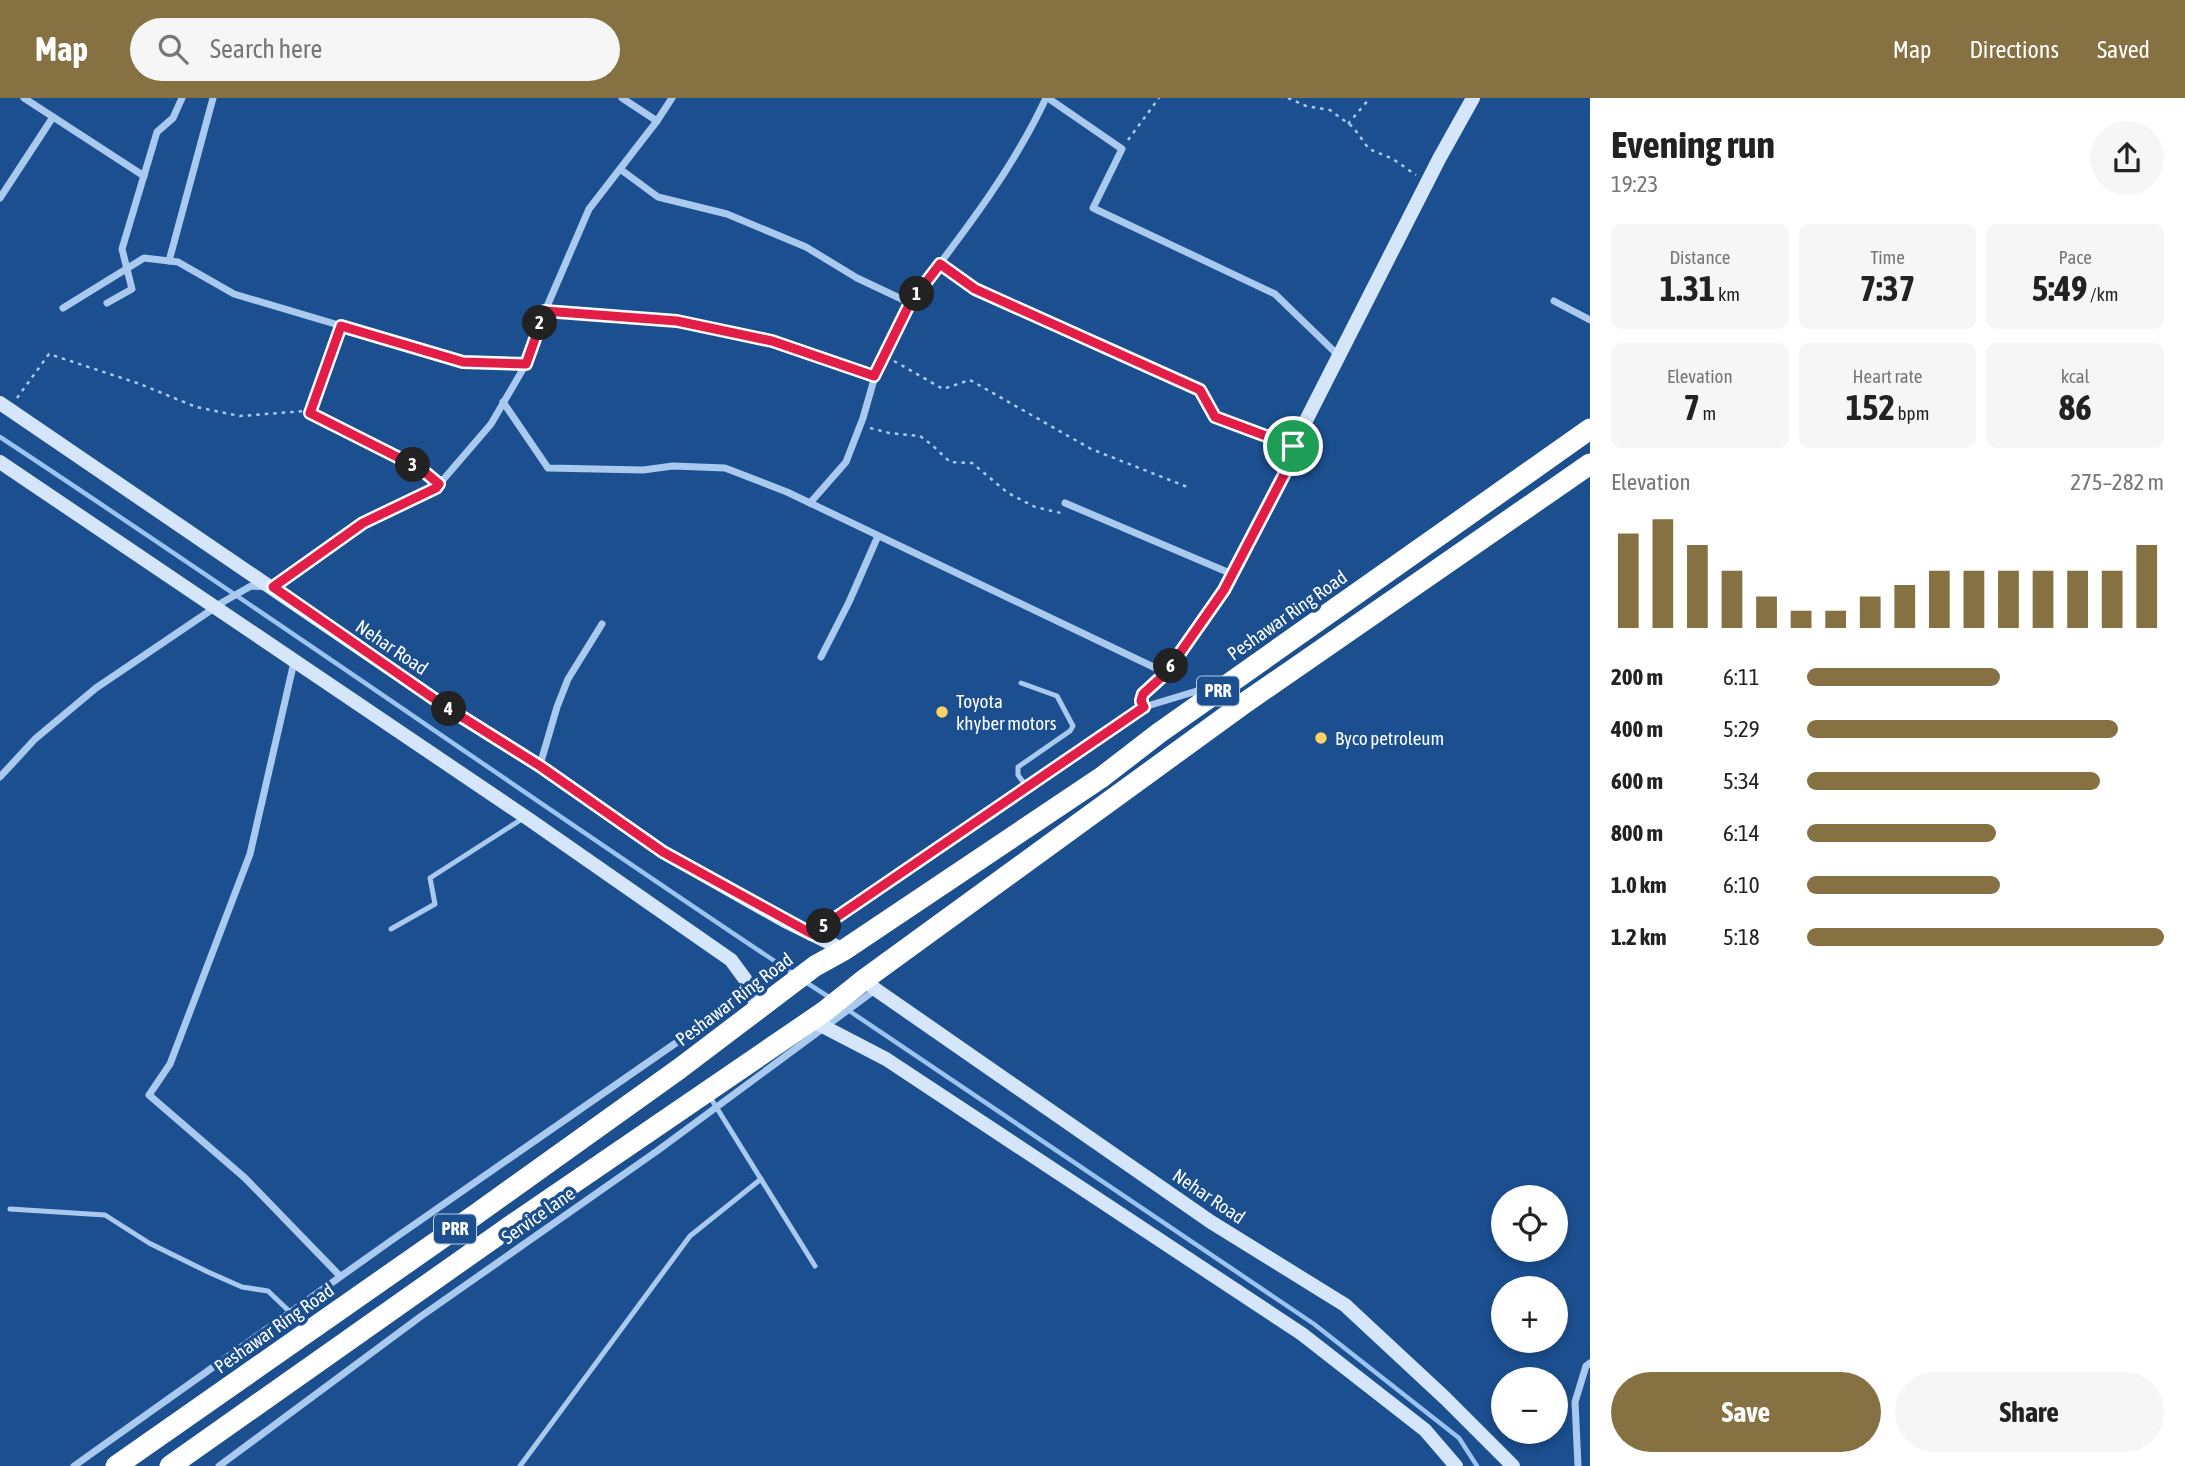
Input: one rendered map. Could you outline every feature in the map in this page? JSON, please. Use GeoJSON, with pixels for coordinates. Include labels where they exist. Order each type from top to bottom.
{"type":"FeatureCollection","features":[{"type":"Feature","properties":{"kind":"highway","name":"Peshawar Ring Road"},"geometry":{"type":"LineString","coordinates":[[116,1466],[497,1199],[815,966],[844,950],[1101,777],[1235,679],[1590,429]]}},
{"type":"Feature","properties":{"kind":"highway","name":"PRR"},"geometry":{"type":"LineString","coordinates":[[170,1466],[712,1099],[1235,710],[1590,464]]}},
{"type":"Feature","properties":{"kind":"highway"},"geometry":{"type":"LineString","coordinates":[[1400,563],[1399,575],[1405,584],[1412,587]]}},
{"type":"Feature","properties":{"kind":"highway"},"geometry":{"type":"LineString","coordinates":[[1358,593],[1368,595],[1375,603],[1373,614]]}},
{"type":"Feature","properties":{"kind":"highway"},"geometry":{"type":"LineString","coordinates":[[188,1417],[189,1428],[197,1437],[209,1439]]}},
{"type":"Feature","properties":{"kind":"main road"},"geometry":{"type":"LineString","coordinates":[[1144,707],[1141,701],[1143,694],[1166,673],[1224,590],[1286,471],[1293,446],[1473,98]]}},
{"type":"Feature","properties":{"kind":"main road","name":"Nehar Road"},"geometry":{"type":"LineString","coordinates":[[4,406],[443,705],[540,766],[663,852],[844,950]]}},
{"type":"Feature","properties":{"kind":"main road"},"geometry":{"type":"LineString","coordinates":[[0,463],[219,605],[294,662],[731,960],[745,979],[758,1010]]}},
{"type":"Feature","properties":{"kind":"main road","name":"Nehar Road"},"geometry":{"type":"LineString","coordinates":[[864,986],[1211,1222],[1345,1305],[1513,1466]]}},
{"type":"Feature","properties":{"kind":"main road"},"geometry":{"type":"LineString","coordinates":[[820,1019],[886,1059],[1302,1334],[1425,1430],[1456,1466]]}},
{"type":"Feature","properties":{"kind":"street"},"geometry":{"type":"LineString","coordinates":[[24,98],[144,176]]}},
{"type":"Feature","properties":{"kind":"street"},"geometry":{"type":"LineString","coordinates":[[107,303],[132,289],[122,248],[158,132],[173,118],[182,98]]}},
{"type":"Feature","properties":{"kind":"street"},"geometry":{"type":"LineString","coordinates":[[169,261],[213,98]]}},
{"type":"Feature","properties":{"kind":"street"},"geometry":{"type":"LineString","coordinates":[[622,98],[657,121]]}},
{"type":"Feature","properties":{"kind":"street"},"geometry":{"type":"LineString","coordinates":[[0,777],[35,740],[96,688],[219,605],[251,586],[273,587],[363,523],[436,488],[491,424],[526,364],[545,311],[589,209],[672,98]]}},
{"type":"Feature","properties":{"kind":"street"},"geometry":{"type":"LineString","coordinates":[[810,503],[846,462],[874,376],[910,303],[974,219],[1027,139],[1047,98],[1122,149],[1093,208],[1275,294],[1340,357]]}},
{"type":"Feature","properties":{"kind":"street"},"geometry":{"type":"LineString","coordinates":[[1,195],[53,117]]}},
{"type":"Feature","properties":{"kind":"street"},"geometry":{"type":"LineString","coordinates":[[620,169],[658,197],[727,214],[784,237],[857,278],[910,303]]}},
{"type":"Feature","properties":{"kind":"street"},"geometry":{"type":"LineString","coordinates":[[63,308],[144,258],[169,261],[190,267],[234,294],[463,362],[526,364]]}},
{"type":"Feature","properties":{"kind":"street"},"geometry":{"type":"LineString","coordinates":[[940,264],[975,289],[1200,390],[1215,417],[1293,446]]}},
{"type":"Feature","properties":{"kind":"street"},"geometry":{"type":"LineString","coordinates":[[1554,301],[1590,320]]}},
{"type":"Feature","properties":{"kind":"street"},"geometry":{"type":"LineString","coordinates":[[545,311],[677,321],[772,341],[874,376]]}},
{"type":"Feature","properties":{"kind":"street"},"geometry":{"type":"LineString","coordinates":[[503,402],[548,468],[725,468],[810,503],[1166,673]]}},
{"type":"Feature","properties":{"kind":"street"},"geometry":{"type":"LineString","coordinates":[[1065,503],[1232,574]]}},
{"type":"Feature","properties":{"kind":"street"},"geometry":{"type":"LineString","coordinates":[[821,657],[878,536]]}},
{"type":"Feature","properties":{"kind":"street"},"geometry":{"type":"LineString","coordinates":[[540,766],[568,679],[602,624]]}},
{"type":"Feature","properties":{"kind":"street"},"geometry":{"type":"LineString","coordinates":[[294,662],[250,854],[170,1063],[149,1096],[245,1178],[340,1276]]}},
{"type":"Feature","properties":{"kind":"street"},"geometry":{"type":"LineString","coordinates":[[812,934],[1144,707],[1235,679]]}},
{"type":"Feature","properties":{"kind":"street"},"geometry":{"type":"LineString","coordinates":[[74,1466],[340,1276],[696,1029],[749,988]]}},
{"type":"Feature","properties":{"kind":"street","name":"Service lane"},"geometry":{"type":"LineString","coordinates":[[219,1466],[420,1317],[657,1151],[712,1099]]}},
{"type":"Feature","properties":{"kind":"street"},"geometry":{"type":"LineString","coordinates":[[1578,1466],[1575,1402],[1590,1363]]}},
{"type":"Feature","properties":{"kind":"lane"},"geometry":{"type":"LineString","coordinates":[[1021,683],[1057,696],[1073,726],[1070,731],[1018,767],[1018,775],[1027,787]]}},
{"type":"Feature","properties":{"kind":"lane"},"geometry":{"type":"LineString","coordinates":[[391,929],[435,904],[430,878],[525,817]]}},
{"type":"Feature","properties":{"kind":"lane"},"geometry":{"type":"LineString","coordinates":[[712,1099],[815,1266]]}},
{"type":"Feature","properties":{"kind":"lane"},"geometry":{"type":"LineString","coordinates":[[520,1466],[690,1236],[761,1179]]}},
{"type":"Feature","properties":{"kind":"lane"},"geometry":{"type":"LineString","coordinates":[[10,1209],[105,1216],[149,1243],[208,1272],[242,1287],[268,1291],[290,1312]]}},
{"type":"Feature","properties":{"kind":"path"},"geometry":{"type":"LineString","coordinates":[[1122,149],[1159,98]]}},
{"type":"Feature","properties":{"kind":"path"},"geometry":{"type":"LineString","coordinates":[[1288,98],[1306,106],[1330,110],[1348,124],[1369,149],[1393,159],[1427,183]]}},
{"type":"Feature","properties":{"kind":"path"},"geometry":{"type":"LineString","coordinates":[[1299,103],[1302,98]]}},
{"type":"Feature","properties":{"kind":"path"},"geometry":{"type":"LineString","coordinates":[[1348,124],[1370,98]]}},
{"type":"Feature","properties":{"kind":"path"},"geometry":{"type":"LineString","coordinates":[[310,413],[341,326]]}},
{"type":"Feature","properties":{"kind":"path"},"geometry":{"type":"LineString","coordinates":[[4,406],[49,354],[140,384],[196,407],[240,416],[306,411],[421,469],[439,484]]}},
{"type":"Feature","properties":{"kind":"path"},"geometry":{"type":"LineString","coordinates":[[884,356],[943,389],[970,380],[1091,449],[1190,488]]}},
{"type":"Feature","properties":{"kind":"path"},"geometry":{"type":"LineString","coordinates":[[860,425],[889,433],[920,436],[950,462],[972,463],[1008,493],[1035,507],[1060,515],[1065,503]]}},
{"type":"Feature","properties":{"kind":"waterway"},"geometry":{"type":"LineString","coordinates":[[0,437],[794,974]]}},
{"type":"Feature","properties":{"kind":"waterway"},"geometry":{"type":"LineString","coordinates":[[804,981],[832,999]]}},
{"type":"Feature","properties":{"kind":"waterway"},"geometry":{"type":"LineString","coordinates":[[848,1010],[1314,1324],[1459,1438],[1477,1466]]}},
{"type":"Feature","properties":{"kind":"place","name":"Toyota khyber motors"},"geometry":{"type":"Point","coordinates":[942,712]}},
{"type":"Feature","properties":{"kind":"place","name":"Byco petroleum"},"geometry":{"type":"Point","coordinates":[1321,738]}},
{"type":"Feature","properties":{"kind":"route"},"geometry":{"type":"LineString","coordinates":[[940,264],[975,289],[1200,390],[1215,417],[1293,446],[1286,471],[1224,590],[1166,673],[1143,694],[1141,701],[1144,707],[812,934],[663,852],[273,587],[363,523],[436,488],[439,484],[421,469],[310,413],[341,326],[463,362],[526,364],[545,311],[677,321],[772,341],[874,376],[910,303],[940,264]]}}]}
